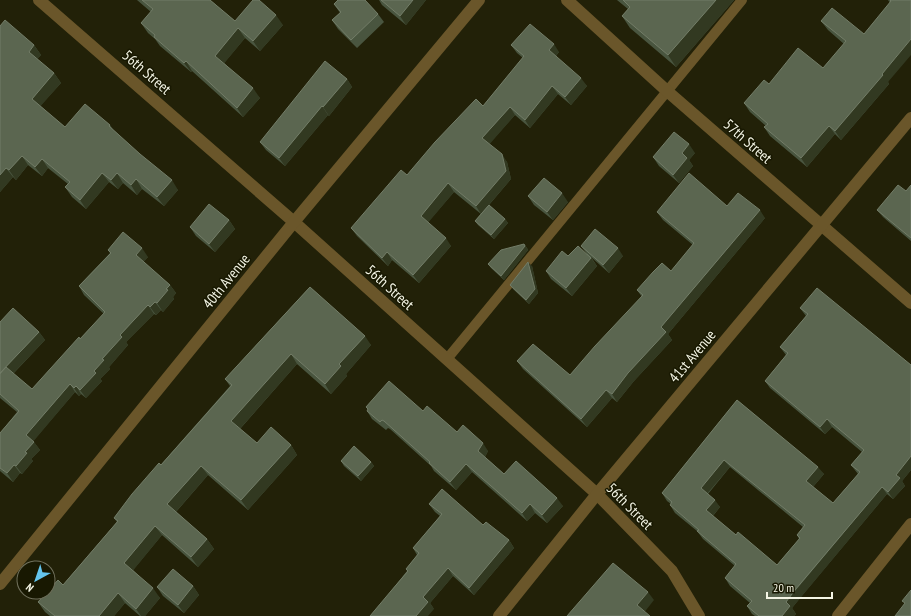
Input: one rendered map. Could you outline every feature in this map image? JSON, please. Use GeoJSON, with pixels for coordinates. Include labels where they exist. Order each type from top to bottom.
{"type":"FeatureCollection","features":[{"type":"Feature","properties":{"kind":"street","name":"56th Street"},"geometry":{"type":"LineString","coordinates":[[39,0],[294,222],[597,494],[672,571],[699,616]]}},
{"type":"Feature","properties":{"kind":"street","name":"40th Avenue"},"geometry":{"type":"LineString","coordinates":[[0,584],[294,222],[479,0]]}},
{"type":"Feature","properties":{"kind":"street","name":"57th Street"},"geometry":{"type":"LineString","coordinates":[[567,0],[667,91],[911,303]]}},
{"type":"Feature","properties":{"kind":"street","name":"41st Avenue"},"geometry":{"type":"LineString","coordinates":[[499,616],[597,494],[911,118]]}},
{"type":"Feature","properties":{"kind":"street"},"geometry":{"type":"LineString","coordinates":[[838,616],[911,524]]}},
{"type":"Feature","properties":{"kind":"lane"},"geometry":{"type":"LineString","coordinates":[[447,359],[742,0]]}},
{"type":"Feature","properties":{"kind":"building"},"geometry":{"type":"Polygon","coordinates":[[[142,0],[210,0],[235,21],[253,0],[259,0],[276,15],[253,41],[238,28],[215,56],[253,88],[237,108],[186,61],[184,63],[154,37],[155,35],[141,23],[153,9],[142,0]]]}},
{"type":"Feature","properties":{"kind":"building"},"geometry":{"type":"Polygon","coordinates":[[[338,0],[365,0],[378,14],[351,40],[332,20],[341,12],[334,4],[338,0]]]}},
{"type":"Feature","properties":{"kind":"building"},"geometry":{"type":"Polygon","coordinates":[[[381,0],[413,0],[400,16],[381,0]]]}},
{"type":"Feature","properties":{"kind":"building"},"geometry":{"type":"Polygon","coordinates":[[[623,0],[716,0],[668,55],[622,16],[630,7],[623,0]]]}},
{"type":"Feature","properties":{"kind":"building"},"geometry":{"type":"Polygon","coordinates":[[[890,0],[911,0],[911,39],[882,74],[883,75],[835,131],[829,126],[801,158],[764,127],[768,124],[744,103],[764,80],[769,84],[798,48],[823,68],[846,41],[821,21],[832,8],[864,34],[891,1],[890,0]]]}},
{"type":"Feature","properties":{"kind":"building"},"geometry":{"type":"Polygon","coordinates":[[[5,20],[34,45],[29,52],[54,73],[32,99],[65,127],[85,104],[110,125],[109,126],[140,154],[172,180],[157,197],[136,179],[131,185],[117,173],[111,180],[102,173],[80,200],[65,187],[70,182],[42,159],[35,167],[22,156],[9,170],[6,168],[0,175],[0,26],[5,20]]]}},
{"type":"Feature","properties":{"kind":"building"},"geometry":{"type":"Polygon","coordinates":[[[530,24],[554,44],[549,50],[581,78],[565,97],[552,86],[525,120],[510,107],[482,138],[502,154],[506,171],[476,206],[448,183],[421,216],[446,238],[413,275],[387,252],[382,258],[351,228],[401,170],[407,175],[435,142],[476,99],[483,106],[524,56],[511,45],[530,24]]]}},
{"type":"Feature","properties":{"kind":"building"},"geometry":{"type":"Polygon","coordinates":[[[325,61],[347,79],[323,107],[322,106],[279,158],[260,142],[325,61]]]}},
{"type":"Feature","properties":{"kind":"building"},"geometry":{"type":"Polygon","coordinates":[[[674,132],[689,144],[682,153],[687,158],[673,175],[653,157],[674,132]]]}},
{"type":"Feature","properties":{"kind":"building"},"geometry":{"type":"Polygon","coordinates":[[[689,173],[727,206],[738,193],[760,210],[661,327],[666,332],[628,373],[612,394],[606,390],[581,419],[517,361],[533,344],[570,375],[643,295],[637,290],[653,272],[662,263],[671,271],[694,243],[657,212],[689,173]]]}},
{"type":"Feature","properties":{"kind":"building"},"geometry":{"type":"Polygon","coordinates":[[[544,178],[562,193],[547,212],[528,196],[544,178]]]}},
{"type":"Feature","properties":{"kind":"building"},"geometry":{"type":"Polygon","coordinates":[[[898,185],[906,191],[911,185],[911,238],[877,210],[898,185]]]}},
{"type":"Feature","properties":{"kind":"building"},"geometry":{"type":"Polygon","coordinates":[[[209,204],[229,220],[209,244],[190,227],[209,204]]]}},
{"type":"Feature","properties":{"kind":"building"},"geometry":{"type":"Polygon","coordinates":[[[489,205],[505,219],[491,235],[475,221],[489,205]]]}},
{"type":"Feature","properties":{"kind":"building"},"geometry":{"type":"Polygon","coordinates":[[[595,229],[618,248],[603,265],[581,246],[595,229]]]}},
{"type":"Feature","properties":{"kind":"building"},"geometry":{"type":"Polygon","coordinates":[[[123,232],[142,248],[136,255],[170,285],[166,289],[168,290],[157,303],[155,302],[150,307],[148,305],[120,335],[122,337],[102,359],[104,360],[94,371],[96,373],[80,390],[76,386],[74,388],[70,384],[26,435],[34,442],[16,466],[14,465],[7,473],[0,468],[0,433],[19,411],[0,394],[0,374],[6,367],[32,389],[79,337],[80,339],[105,312],[79,286],[111,253],[108,250],[123,232]]]}},
{"type":"Feature","properties":{"kind":"building"},"geometry":{"type":"Polygon","coordinates":[[[524,244],[525,246],[501,276],[488,264],[501,250],[524,244]]]}},
{"type":"Feature","properties":{"kind":"building"},"geometry":{"type":"Polygon","coordinates":[[[578,246],[591,258],[566,288],[546,271],[562,251],[568,256],[578,246]]]}},
{"type":"Feature","properties":{"kind":"building"},"geometry":{"type":"Polygon","coordinates":[[[528,262],[535,289],[526,300],[510,285],[528,262]]]}},
{"type":"Feature","properties":{"kind":"building"},"geometry":{"type":"Polygon","coordinates":[[[310,287],[365,336],[339,364],[341,366],[325,384],[291,354],[231,421],[257,443],[271,427],[291,445],[241,500],[201,466],[167,504],[207,539],[191,557],[155,526],[124,563],[153,588],[136,609],[118,593],[99,616],[55,616],[38,602],[40,600],[56,600],[56,582],[58,580],[63,585],[118,521],[114,518],[132,494],[159,463],[161,465],[232,385],[225,379],[310,287]]]}},
{"type":"Feature","properties":{"kind":"building"},"geometry":{"type":"Polygon","coordinates":[[[817,288],[911,365],[911,456],[896,475],[900,478],[888,492],[882,487],[795,590],[786,602],[790,606],[782,616],[759,616],[747,606],[752,601],[725,578],[736,564],[697,531],[699,530],[670,505],[672,502],[662,493],[737,400],[818,467],[806,481],[833,503],[860,472],[851,465],[864,450],[827,419],[820,427],[765,381],[788,353],[780,347],[808,314],[800,308],[817,288]],[[724,460],[701,488],[715,500],[706,510],[736,535],[738,532],[777,565],[800,538],[797,535],[805,525],[724,460]]]}},
{"type":"Feature","properties":{"kind":"building"},"geometry":{"type":"Polygon","coordinates":[[[13,308],[39,332],[0,373],[0,322],[13,308]]]}},
{"type":"Feature","properties":{"kind":"building"},"geometry":{"type":"Polygon","coordinates":[[[389,381],[423,411],[427,406],[457,432],[463,425],[483,443],[478,451],[504,474],[516,461],[557,498],[542,515],[530,504],[522,513],[466,464],[450,482],[384,421],[382,420],[380,422],[367,411],[368,409],[366,407],[389,381]]]}},
{"type":"Feature","properties":{"kind":"building"},"geometry":{"type":"Polygon","coordinates":[[[354,446],[371,462],[358,476],[341,461],[354,446]]]}},
{"type":"Feature","properties":{"kind":"building"},"geometry":{"type":"Polygon","coordinates":[[[442,489],[483,525],[486,522],[509,540],[469,588],[448,568],[423,597],[428,602],[416,616],[370,616],[408,571],[406,569],[419,553],[413,548],[442,514],[429,504],[442,489]]]}},
{"type":"Feature","properties":{"kind":"building"},"geometry":{"type":"Polygon","coordinates":[[[613,563],[648,592],[637,605],[650,616],[567,616],[613,563]]]}},
{"type":"Feature","properties":{"kind":"building"},"geometry":{"type":"Polygon","coordinates":[[[173,569],[193,586],[178,605],[157,587],[173,569]]]}},
{"type":"Feature","properties":{"kind":"building"},"geometry":{"type":"Polygon","coordinates":[[[911,590],[911,616],[895,616],[905,603],[902,601],[911,590]]]}}]}
